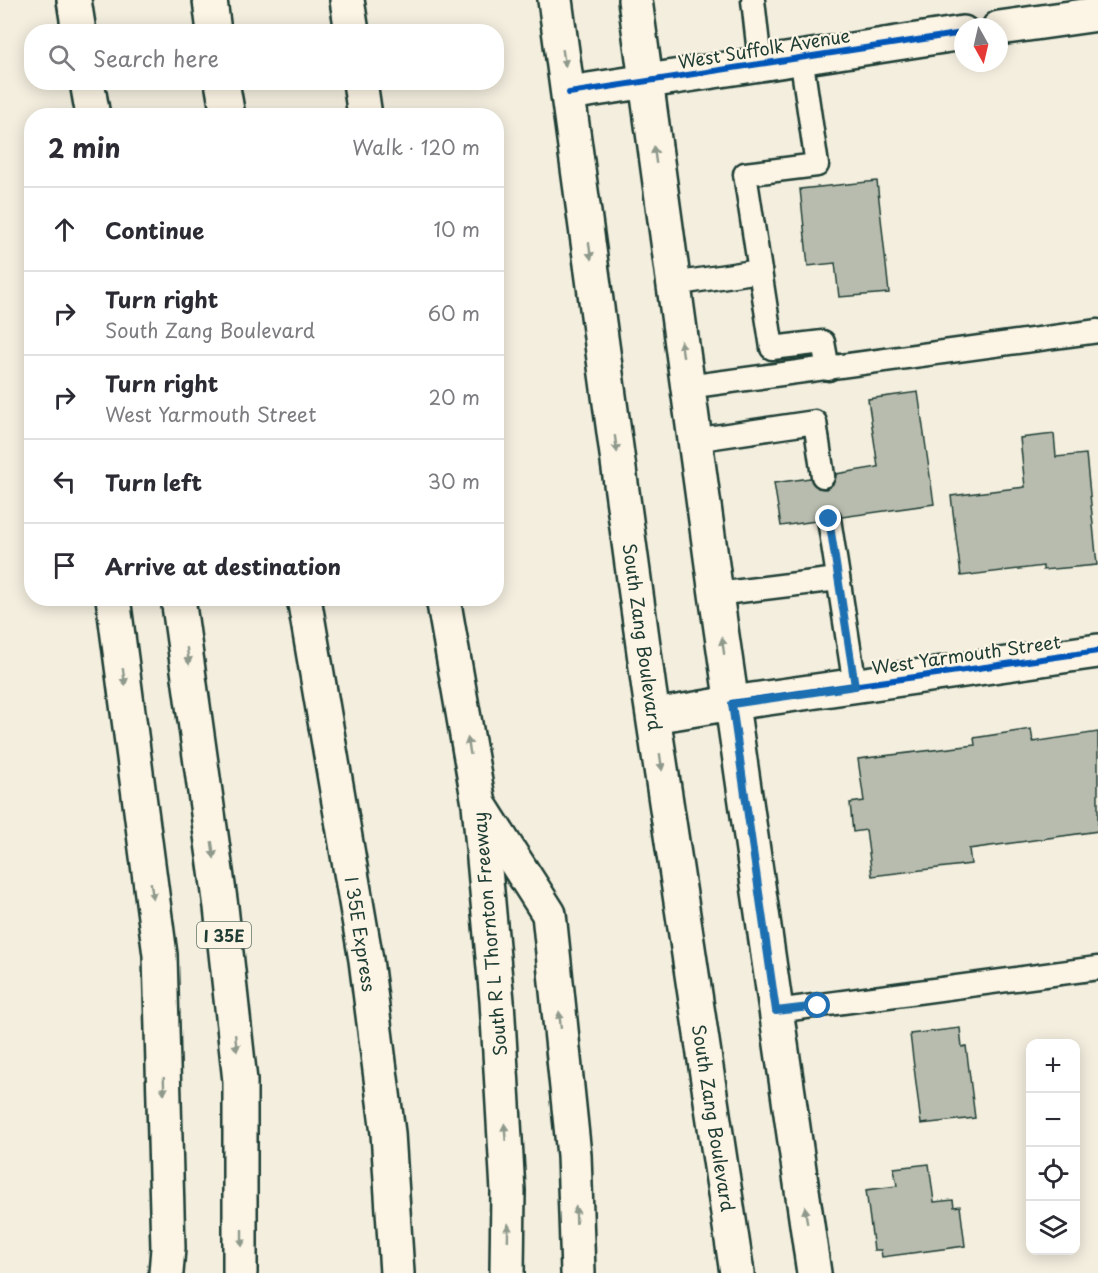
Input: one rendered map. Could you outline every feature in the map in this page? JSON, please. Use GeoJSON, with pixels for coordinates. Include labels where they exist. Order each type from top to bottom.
{"type":"FeatureCollection","features":[{"type":"Feature","properties":{"kind":"main road"},"geometry":{"type":"LineString","coordinates":[[74,0],[78,24]]}},
{"type":"Feature","properties":{"kind":"main road"},"geometry":{"type":"LineString","coordinates":[[210,0],[213,24]]}},
{"type":"Feature","properties":{"kind":"main road"},"geometry":{"type":"LineString","coordinates":[[347,0],[351,24]]}},
{"type":"Feature","properties":{"kind":"main road","name":"South Zang Boulevard"},"geometry":{"type":"LineString","coordinates":[[555,0],[654,716],[737,1273]]}},
{"type":"Feature","properties":{"kind":"main road"},"geometry":{"type":"LineString","coordinates":[[635,0],[694,440],[814,1273]]}},
{"type":"Feature","properties":{"kind":"main road"},"geometry":{"type":"LineString","coordinates":[[1008,27],[1098,14]]}},
{"type":"Feature","properties":{"kind":"main road","name":"West Suffolk Avenue"},"geometry":{"type":"LineString","coordinates":[[569,93],[954,34]]}},
{"type":"Feature","properties":{"kind":"main road"},"geometry":{"type":"LineString","coordinates":[[88,90],[92,108]]}},
{"type":"Feature","properties":{"kind":"main road"},"geometry":{"type":"LineString","coordinates":[[223,90],[227,108]]}},
{"type":"Feature","properties":{"kind":"main road"},"geometry":{"type":"LineString","coordinates":[[361,90],[364,108]]}},
{"type":"Feature","properties":{"kind":"main road"},"geometry":{"type":"LineString","coordinates":[[114,606],[160,955],[168,1248],[166,1273]]}},
{"type":"Feature","properties":{"kind":"main road","name":"I 35E"},"geometry":{"type":"LineString","coordinates":[[179,606],[221,907],[240,1081],[240,1273]]}},
{"type":"Feature","properties":{"kind":"main road","name":"I 35E Express"},"geometry":{"type":"LineString","coordinates":[[305,606],[366,960],[388,1133],[397,1273]]}},
{"type":"Feature","properties":{"kind":"main road","name":"South R L Thornton Freeway"},"geometry":{"type":"LineString","coordinates":[[444,606],[479,804],[507,1167],[507,1273]]}},
{"type":"Feature","properties":{"kind":"main road","name":"West Yarmouth Street"},"geometry":{"type":"LineString","coordinates":[[654,716],[1098,651]]}},
{"type":"Feature","properties":{"kind":"main road"},"geometry":{"type":"LineString","coordinates":[[479,804],[549,914],[574,1155],[578,1273]]}},
{"type":"Feature","properties":{"kind":"lane"},"geometry":{"type":"LineString","coordinates":[[753,0],[760,63]]}},
{"type":"Feature","properties":{"kind":"lane"},"geometry":{"type":"LineString","coordinates":[[801,56],[817,165],[745,174],[772,348],[823,342],[828,369]]}},
{"type":"Feature","properties":{"kind":"lane"},"geometry":{"type":"LineString","coordinates":[[673,284],[760,272]]}},
{"type":"Feature","properties":{"kind":"lane"},"geometry":{"type":"LineString","coordinates":[[687,387],[1098,331]]}},
{"type":"Feature","properties":{"kind":"lane"},"geometry":{"type":"LineString","coordinates":[[694,440],[815,422],[823,476]]}},
{"type":"Feature","properties":{"kind":"lane"},"geometry":{"type":"LineString","coordinates":[[829,519],[855,686]]}},
{"type":"Feature","properties":{"kind":"lane"},"geometry":{"type":"LineString","coordinates":[[716,594],[838,579]]}},
{"type":"Feature","properties":{"kind":"lane"},"geometry":{"type":"LineString","coordinates":[[776,1011],[1098,968]]}},
{"type":"Feature","properties":{"kind":"building"},"geometry":{"type":"Polygon","coordinates":[[[877,181],[889,293],[839,297],[835,263],[808,266],[800,189],[877,181]]]}},
{"type":"Feature","properties":{"kind":"building"},"geometry":{"type":"Polygon","coordinates":[[[918,392],[934,504],[842,517],[839,510],[828,506],[820,509],[816,521],[781,526],[774,483],[810,478],[818,488],[826,489],[835,481],[836,474],[878,467],[868,399],[918,392]]]}},
{"type":"Feature","properties":{"kind":"building"},"geometry":{"type":"Polygon","coordinates":[[[1054,434],[1056,457],[1086,454],[1097,565],[1043,570],[1043,566],[961,576],[951,496],[1025,487],[1020,438],[1054,434]]]}},
{"type":"Feature","properties":{"kind":"building"},"geometry":{"type":"Polygon","coordinates":[[[1031,729],[1033,742],[1098,732],[1098,831],[969,849],[971,864],[872,876],[866,830],[853,832],[850,803],[864,801],[858,759],[975,745],[974,738],[1031,729]]]}},
{"type":"Feature","properties":{"kind":"building"},"geometry":{"type":"Polygon","coordinates":[[[960,1028],[962,1047],[966,1046],[975,1118],[921,1124],[910,1034],[960,1028]]]}},
{"type":"Feature","properties":{"kind":"building"},"geometry":{"type":"Polygon","coordinates":[[[929,1164],[934,1202],[953,1200],[954,1207],[960,1206],[965,1246],[882,1257],[881,1250],[874,1250],[866,1190],[897,1186],[894,1168],[929,1164]]]}},
{"type":"Feature","properties":{"kind":"cycle path"},"geometry":{"type":"LineString","coordinates":[[569,93],[954,34]]}},
{"type":"Feature","properties":{"kind":"cycle path"},"geometry":{"type":"LineString","coordinates":[[732,703],[1098,651]]}},
{"type":"Feature","properties":{"kind":"route"},"geometry":{"type":"LineString","coordinates":[[818,1006],[776,1011],[732,704],[855,686],[829,519]]}}]}
